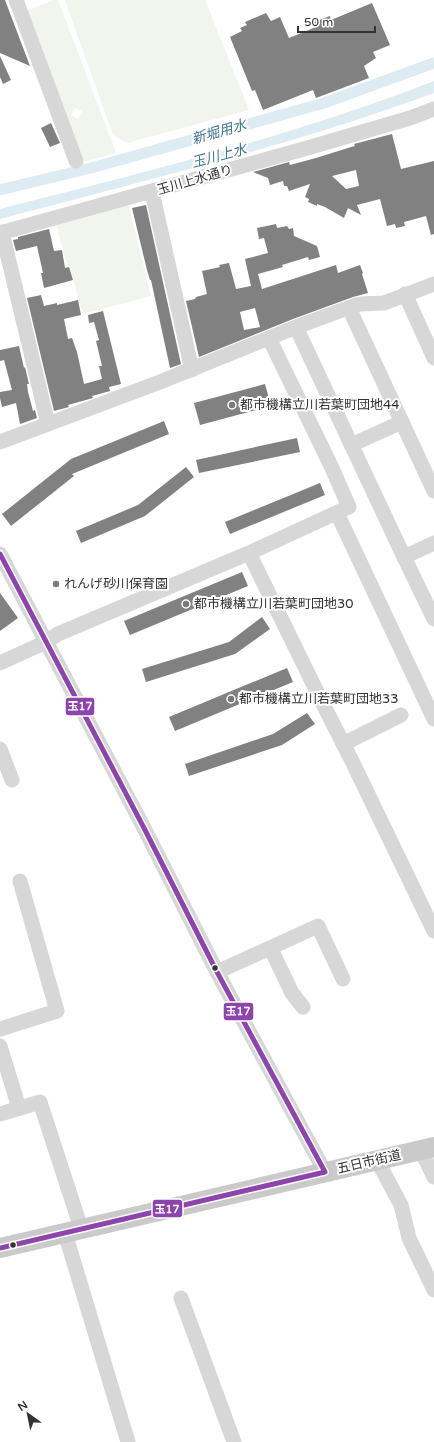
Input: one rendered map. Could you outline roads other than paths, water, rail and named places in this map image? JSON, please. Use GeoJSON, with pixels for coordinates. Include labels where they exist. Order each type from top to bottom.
{"type":"FeatureCollection","features":[{"type":"Feature","properties":{"kind":"main road","name":"五日市街道"},"geometry":{"type":"LineString","coordinates":[[0,1248],[427,1148]]}},
{"type":"Feature","properties":{"kind":"street"},"geometry":{"type":"LineString","coordinates":[[16,0],[76,161]]}},
{"type":"Feature","properties":{"kind":"street","name":"玉川上水通り"},"geometry":{"type":"LineString","coordinates":[[1,232],[304,150],[410,118],[434,109]]}},
{"type":"Feature","properties":{"kind":"street"},"geometry":{"type":"LineString","coordinates":[[152,192],[192,370]]}},
{"type":"Feature","properties":{"kind":"street"},"geometry":{"type":"LineString","coordinates":[[1,232],[48,424]]}},
{"type":"Feature","properties":{"kind":"street"},"geometry":{"type":"LineString","coordinates":[[0,442],[192,370],[269,338],[349,308],[361,304],[384,303],[434,284]]}},
{"type":"Feature","properties":{"kind":"street"},"geometry":{"type":"LineString","coordinates":[[405,294],[434,358]]}},
{"type":"Feature","properties":{"kind":"street"},"geometry":{"type":"LineString","coordinates":[[349,308],[434,491]]}},
{"type":"Feature","properties":{"kind":"street"},"geometry":{"type":"LineString","coordinates":[[296,328],[434,618]]}},
{"type":"Feature","properties":{"kind":"street"},"geometry":{"type":"LineString","coordinates":[[0,663],[46,642],[58,634],[249,553],[349,507],[332,468],[269,338]]}},
{"type":"Feature","properties":{"kind":"street"},"geometry":{"type":"LineString","coordinates":[[351,445],[402,422]]}},
{"type":"Feature","properties":{"kind":"street"},"geometry":{"type":"LineString","coordinates":[[337,513],[434,719]]}},
{"type":"Feature","properties":{"kind":"street"},"geometry":{"type":"LineString","coordinates":[[404,557],[434,543]]}},
{"type":"Feature","properties":{"kind":"street"},"geometry":{"type":"LineString","coordinates":[[249,553],[434,931]]}},
{"type":"Feature","properties":{"kind":"street"},"geometry":{"type":"LineString","coordinates":[[0,554],[6,575],[46,642],[217,972],[325,1172]]}},
{"type":"Feature","properties":{"kind":"street"},"geometry":{"type":"LineString","coordinates":[[343,744],[401,715]]}},
{"type":"Feature","properties":{"kind":"street"},"geometry":{"type":"LineString","coordinates":[[0,749],[12,780]]}},
{"type":"Feature","properties":{"kind":"street"},"geometry":{"type":"LineString","coordinates":[[0,1029],[57,1011],[20,881]]}},
{"type":"Feature","properties":{"kind":"street"},"geometry":{"type":"LineString","coordinates":[[217,972],[271,949],[318,926],[343,979]]}},
{"type":"Feature","properties":{"kind":"street"},"geometry":{"type":"LineString","coordinates":[[271,949],[292,993],[303,1007]]}},
{"type":"Feature","properties":{"kind":"street"},"geometry":{"type":"LineString","coordinates":[[0,1046],[19,1108]]}},
{"type":"Feature","properties":{"kind":"street"},"geometry":{"type":"LineString","coordinates":[[0,1114],[40,1102],[128,1442]]}},
{"type":"Feature","properties":{"kind":"street"},"geometry":{"type":"LineString","coordinates":[[427,1148],[434,1177]]}},
{"type":"Feature","properties":{"kind":"street"},"geometry":{"type":"LineString","coordinates":[[377,1160],[401,1205],[409,1238],[434,1290]]}},
{"type":"Feature","properties":{"kind":"street"},"geometry":{"type":"LineString","coordinates":[[181,1298],[234,1442]]}},
{"type":"Feature","properties":{"kind":"water","name":"玉川上水"},"geometry":{"type":"Polygon","coordinates":[[[434,81],[434,93],[381,112],[219,161],[0,219],[0,209],[219,152],[327,119],[434,81]]]}},
{"type":"Feature","properties":{"kind":"waterway","name":"新堀用水"},"geometry":{"type":"LineString","coordinates":[[0,190],[91,168],[324,103],[434,63]]}},
{"type":"Feature","properties":{"kind":"place","name":"都市機構立川若葉町団地44"},"geometry":{"type":"Point","coordinates":[232,405]}},
{"type":"Feature","properties":{"kind":"place","name":"れんげ砂川保育園"},"geometry":{"type":"Point","coordinates":[56,584]}},
{"type":"Feature","properties":{"kind":"place","name":"都市機構立川若葉町団地30"},"geometry":{"type":"Point","coordinates":[186,604]}},
{"type":"Feature","properties":{"kind":"place","name":"都市機構立川若葉町団地33"},"geometry":{"type":"Point","coordinates":[231,699]}}]}
